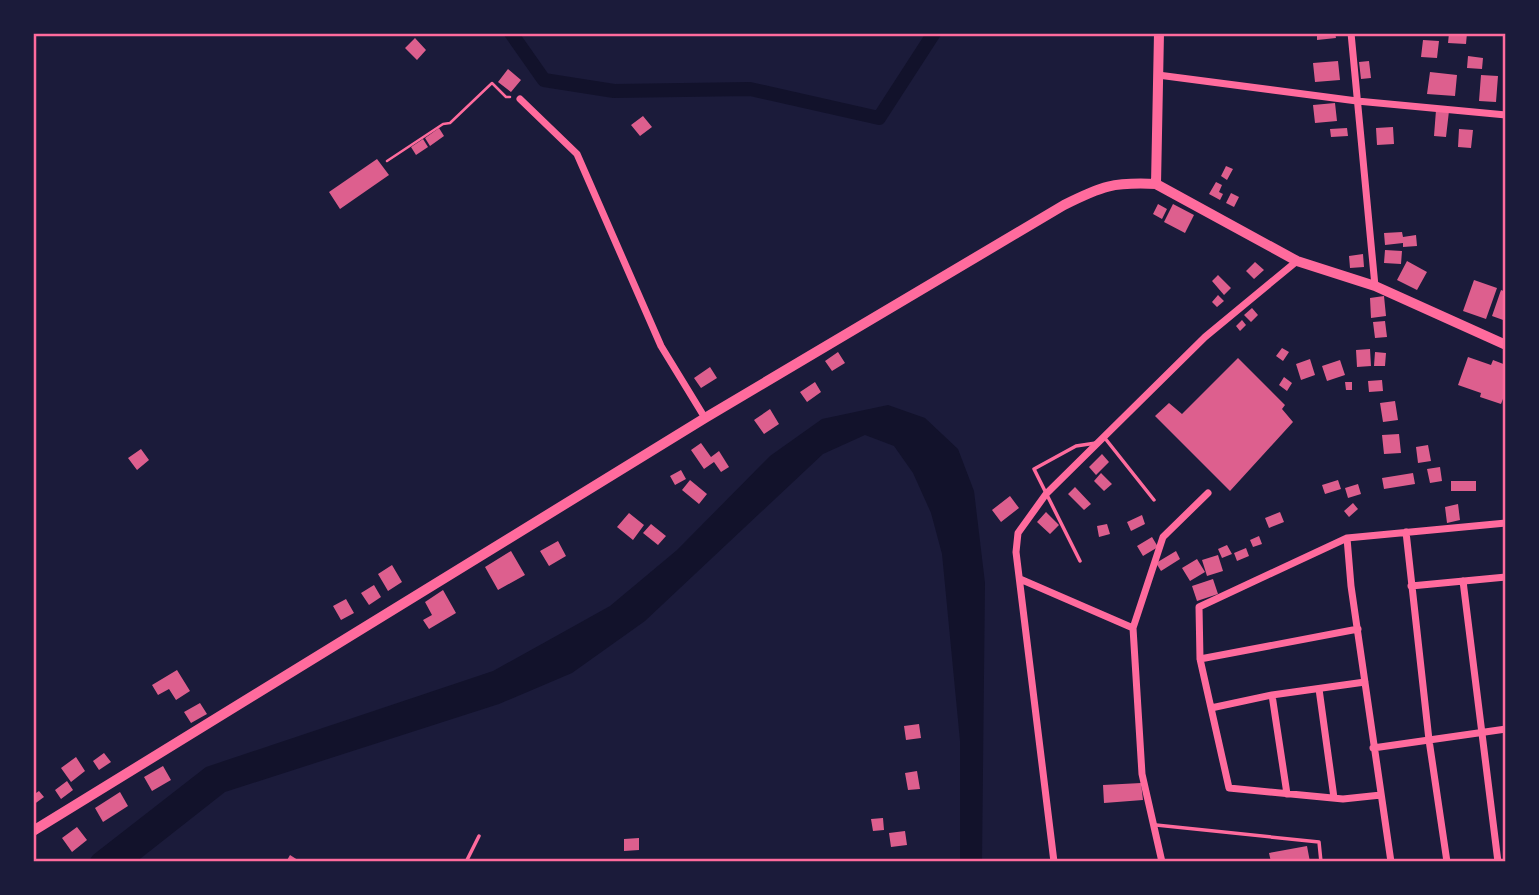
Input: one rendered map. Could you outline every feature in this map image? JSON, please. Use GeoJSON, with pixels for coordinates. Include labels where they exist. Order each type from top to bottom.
{"type":"FeatureCollection","features":[{"type":"Feature","properties":{"kind":"street"},"geometry":{"type":"LineString","coordinates":[[1156,184],[1159,33]]}},
{"type":"Feature","properties":{"kind":"street"},"geometry":{"type":"LineString","coordinates":[[1351,33],[1375,286]]}},
{"type":"Feature","properties":{"kind":"street"},"geometry":{"type":"LineString","coordinates":[[1158,75],[1357,101],[1506,115]]}},
{"type":"Feature","properties":{"kind":"street"},"geometry":{"type":"LineString","coordinates":[[520,100],[577,154],[661,346],[705,418]]}},
{"type":"Feature","properties":{"kind":"street"},"geometry":{"type":"LineString","coordinates":[[33,831],[705,418],[1064,205],[1103,186],[1156,184],[1297,261],[1375,286],[1506,345]]}},
{"type":"Feature","properties":{"kind":"street"},"geometry":{"type":"LineString","coordinates":[[1054,862],[1016,552],[1018,533],[1046,494],[1205,337],[1297,261]]}},
{"type":"Feature","properties":{"kind":"street"},"geometry":{"type":"LineString","coordinates":[[1162,862],[1142,774],[1133,628],[1163,537],[1209,493]]}},
{"type":"Feature","properties":{"kind":"street"},"geometry":{"type":"LineString","coordinates":[[1381,794],[1334,798],[1229,789],[1200,659],[1199,607],[1347,538],[1506,523]]}},
{"type":"Feature","properties":{"kind":"street"},"geometry":{"type":"LineString","coordinates":[[1406,532],[1429,740],[1447,862]]}},
{"type":"Feature","properties":{"kind":"street"},"geometry":{"type":"LineString","coordinates":[[1347,538],[1351,586],[1391,862]]}},
{"type":"Feature","properties":{"kind":"street"},"geometry":{"type":"LineString","coordinates":[[1411,586],[1506,577]]}},
{"type":"Feature","properties":{"kind":"street"},"geometry":{"type":"LineString","coordinates":[[1020,579],[1133,628]]}},
{"type":"Feature","properties":{"kind":"street"},"geometry":{"type":"LineString","coordinates":[[1463,581],[1498,862]]}},
{"type":"Feature","properties":{"kind":"street"},"geometry":{"type":"LineString","coordinates":[[1200,659],[1358,629]]}},
{"type":"Feature","properties":{"kind":"street"},"geometry":{"type":"LineString","coordinates":[[1211,708],[1272,695],[1365,682]]}},
{"type":"Feature","properties":{"kind":"street"},"geometry":{"type":"LineString","coordinates":[[1319,688],[1334,798]]}},
{"type":"Feature","properties":{"kind":"street"},"geometry":{"type":"LineString","coordinates":[[1272,695],[1287,794]]}},
{"type":"Feature","properties":{"kind":"street"},"geometry":{"type":"LineString","coordinates":[[1373,748],[1506,729]]}},
{"type":"Feature","properties":{"kind":"lane"},"geometry":{"type":"LineString","coordinates":[[1080,561],[1034,469],[1076,446],[1101,440],[1154,500]]}},
{"type":"Feature","properties":{"kind":"lane"},"geometry":{"type":"LineString","coordinates":[[1154,825],[1319,842],[1321,862]]}},
{"type":"Feature","properties":{"kind":"lane"},"geometry":{"type":"LineString","coordinates":[[466,862],[479,836]]}},
{"type":"Feature","properties":{"kind":"path"},"geometry":{"type":"LineString","coordinates":[[387,161],[443,124],[450,123],[492,83],[506,97],[520,100]]}},
{"type":"Feature","properties":{"kind":"shaded area"},"geometry":{"type":"Polygon","coordinates":[[[888,405],[925,418],[958,449],[974,491],[985,583],[982,862],[960,862],[960,741],[942,554],[931,513],[913,473],[894,446],[865,435],[823,454],[645,621],[572,673],[499,704],[225,792],[136,862],[88,862],[93,855],[206,767],[493,671],[610,606],[677,550],[770,456],[822,419],[888,405]]]}},
{"type":"Feature","properties":{"kind":"building"},"geometry":{"type":"Polygon","coordinates":[[[1317,33],[1335,33],[1336,38],[1317,40],[1317,33]]]}},
{"type":"Feature","properties":{"kind":"building"},"geometry":{"type":"Polygon","coordinates":[[[1449,33],[1467,33],[1466,44],[1448,43],[1449,33]]]}},
{"type":"Feature","properties":{"kind":"building"},"geometry":{"type":"Polygon","coordinates":[[[415,38],[426,50],[417,60],[405,48],[415,38]]]}},
{"type":"Feature","properties":{"kind":"building"},"geometry":{"type":"Polygon","coordinates":[[[1423,40],[1439,41],[1437,58],[1421,57],[1423,40]]]}},
{"type":"Feature","properties":{"kind":"building"},"geometry":{"type":"Polygon","coordinates":[[[1468,56],[1483,58],[1482,69],[1467,68],[1468,56]]]}},
{"type":"Feature","properties":{"kind":"building"},"geometry":{"type":"Polygon","coordinates":[[[1338,61],[1340,80],[1315,82],[1313,63],[1338,61]]]}},
{"type":"Feature","properties":{"kind":"building"},"geometry":{"type":"Polygon","coordinates":[[[1369,61],[1371,78],[1361,79],[1359,62],[1369,61]]]}},
{"type":"Feature","properties":{"kind":"building"},"geometry":{"type":"Polygon","coordinates":[[[508,69],[521,80],[511,92],[498,82],[508,69]]]}},
{"type":"Feature","properties":{"kind":"building"},"geometry":{"type":"Polygon","coordinates":[[[1430,72],[1457,75],[1455,96],[1427,94],[1430,72]]]}},
{"type":"Feature","properties":{"kind":"building"},"geometry":{"type":"Polygon","coordinates":[[[1481,75],[1498,76],[1496,102],[1479,101],[1481,75]]]}},
{"type":"Feature","properties":{"kind":"building"},"geometry":{"type":"Polygon","coordinates":[[[1335,103],[1337,121],[1315,123],[1313,105],[1335,103]]]}},
{"type":"Feature","properties":{"kind":"building"},"geometry":{"type":"Polygon","coordinates":[[[1436,110],[1449,111],[1446,137],[1434,136],[1436,110]]]}},
{"type":"Feature","properties":{"kind":"building"},"geometry":{"type":"Polygon","coordinates":[[[643,116],[652,127],[640,136],[631,125],[643,116]]]}},
{"type":"Feature","properties":{"kind":"building"},"geometry":{"type":"Polygon","coordinates":[[[1393,127],[1394,144],[1377,145],[1376,128],[1393,127]]]}},
{"type":"Feature","properties":{"kind":"building"},"geometry":{"type":"Polygon","coordinates":[[[439,128],[444,136],[430,146],[425,138],[439,128]]]}},
{"type":"Feature","properties":{"kind":"building"},"geometry":{"type":"Polygon","coordinates":[[[1347,128],[1348,136],[1331,137],[1330,129],[1347,128]]]}},
{"type":"Feature","properties":{"kind":"building"},"geometry":{"type":"Polygon","coordinates":[[[1459,129],[1473,130],[1471,148],[1458,147],[1459,129]]]}},
{"type":"Feature","properties":{"kind":"building"},"geometry":{"type":"Polygon","coordinates":[[[423,139],[428,147],[416,155],[411,147],[423,139]]]}},
{"type":"Feature","properties":{"kind":"building"},"geometry":{"type":"Polygon","coordinates":[[[377,159],[389,175],[340,209],[329,192],[377,159]]]}},
{"type":"Feature","properties":{"kind":"building"},"geometry":{"type":"Polygon","coordinates":[[[1226,166],[1233,169],[1227,180],[1221,176],[1226,166]]]}},
{"type":"Feature","properties":{"kind":"building"},"geometry":{"type":"Polygon","coordinates":[[[1216,182],[1222,185],[1219,192],[1223,194],[1220,200],[1209,194],[1216,182]]]}},
{"type":"Feature","properties":{"kind":"building"},"geometry":{"type":"Polygon","coordinates":[[[1231,193],[1239,197],[1234,207],[1226,203],[1231,193]]]}},
{"type":"Feature","properties":{"kind":"building"},"geometry":{"type":"Polygon","coordinates":[[[1158,204],[1167,209],[1162,219],[1153,214],[1158,204]]]}},
{"type":"Feature","properties":{"kind":"building"},"geometry":{"type":"Polygon","coordinates":[[[1173,204],[1194,215],[1185,233],[1164,222],[1173,204]]]}},
{"type":"Feature","properties":{"kind":"building"},"geometry":{"type":"Polygon","coordinates":[[[1402,232],[1403,237],[1416,235],[1417,246],[1403,247],[1403,243],[1385,245],[1384,233],[1402,232]]]}},
{"type":"Feature","properties":{"kind":"building"},"geometry":{"type":"Polygon","coordinates":[[[1385,250],[1402,251],[1401,264],[1384,263],[1385,250]]]}},
{"type":"Feature","properties":{"kind":"building"},"geometry":{"type":"Polygon","coordinates":[[[1363,254],[1364,267],[1350,268],[1349,256],[1363,254]]]}},
{"type":"Feature","properties":{"kind":"building"},"geometry":{"type":"Polygon","coordinates":[[[1407,261],[1427,272],[1417,290],[1397,280],[1407,261]]]}},
{"type":"Feature","properties":{"kind":"building"},"geometry":{"type":"Polygon","coordinates":[[[1255,262],[1264,270],[1254,279],[1246,271],[1255,262]]]}},
{"type":"Feature","properties":{"kind":"building"},"geometry":{"type":"Polygon","coordinates":[[[1218,275],[1231,288],[1224,295],[1212,281],[1218,275]]]}},
{"type":"Feature","properties":{"kind":"building"},"geometry":{"type":"Polygon","coordinates":[[[1474,280],[1497,288],[1486,319],[1463,311],[1474,280]]]}},
{"type":"Feature","properties":{"kind":"building"},"geometry":{"type":"Polygon","coordinates":[[[1501,290],[1506,292],[1506,321],[1492,316],[1501,290]]]}},
{"type":"Feature","properties":{"kind":"building"},"geometry":{"type":"Polygon","coordinates":[[[1218,295],[1224,301],[1217,307],[1212,302],[1218,295]]]}},
{"type":"Feature","properties":{"kind":"building"},"geometry":{"type":"Polygon","coordinates":[[[1384,296],[1386,316],[1371,318],[1370,298],[1384,296]]]}},
{"type":"Feature","properties":{"kind":"building"},"geometry":{"type":"Polygon","coordinates":[[[1252,308],[1258,315],[1251,322],[1244,315],[1252,308]]]}},
{"type":"Feature","properties":{"kind":"building"},"geometry":{"type":"Polygon","coordinates":[[[1242,320],[1246,325],[1240,331],[1236,326],[1242,320]]]}},
{"type":"Feature","properties":{"kind":"building"},"geometry":{"type":"Polygon","coordinates":[[[1385,321],[1387,337],[1375,338],[1373,322],[1385,321]]]}},
{"type":"Feature","properties":{"kind":"building"},"geometry":{"type":"Polygon","coordinates":[[[1282,348],[1289,352],[1283,361],[1276,356],[1282,348]]]}},
{"type":"Feature","properties":{"kind":"building"},"geometry":{"type":"Polygon","coordinates":[[[1370,349],[1371,366],[1357,367],[1356,350],[1370,349]]]}},
{"type":"Feature","properties":{"kind":"building"},"geometry":{"type":"Polygon","coordinates":[[[838,352],[845,363],[832,371],[825,361],[838,352]]]}},
{"type":"Feature","properties":{"kind":"building"},"geometry":{"type":"Polygon","coordinates":[[[1375,352],[1386,353],[1385,366],[1374,366],[1375,352]]]}},
{"type":"Feature","properties":{"kind":"building"},"geometry":{"type":"Polygon","coordinates":[[[1468,357],[1491,365],[1493,360],[1506,365],[1506,391],[1501,404],[1458,385],[1468,357]]]}},
{"type":"Feature","properties":{"kind":"building"},"geometry":{"type":"Polygon","coordinates":[[[1238,358],[1285,405],[1282,409],[1293,422],[1230,491],[1155,416],[1169,403],[1182,414],[1238,358]]]}},
{"type":"Feature","properties":{"kind":"building"},"geometry":{"type":"Polygon","coordinates":[[[1310,359],[1315,375],[1301,380],[1296,364],[1310,359]]]}},
{"type":"Feature","properties":{"kind":"building"},"geometry":{"type":"Polygon","coordinates":[[[1340,360],[1345,375],[1327,381],[1322,366],[1340,360]]]}},
{"type":"Feature","properties":{"kind":"building"},"geometry":{"type":"Polygon","coordinates":[[[710,367],[717,378],[701,388],[694,378],[710,367]]]}},
{"type":"Feature","properties":{"kind":"building"},"geometry":{"type":"Polygon","coordinates":[[[1284,377],[1292,383],[1287,391],[1279,385],[1284,377]]]}},
{"type":"Feature","properties":{"kind":"building"},"geometry":{"type":"Polygon","coordinates":[[[1382,380],[1383,391],[1369,392],[1368,381],[1382,380]]]}},
{"type":"Feature","properties":{"kind":"building"},"geometry":{"type":"Polygon","coordinates":[[[815,382],[821,392],[807,402],[800,392],[815,382]]]}},
{"type":"Feature","properties":{"kind":"building"},"geometry":{"type":"Polygon","coordinates":[[[1345,382],[1352,382],[1352,390],[1346,390],[1345,382]]]}},
{"type":"Feature","properties":{"kind":"building"},"geometry":{"type":"Polygon","coordinates":[[[1395,401],[1398,420],[1383,422],[1380,403],[1395,401]]]}},
{"type":"Feature","properties":{"kind":"building"},"geometry":{"type":"Polygon","coordinates":[[[770,409],[779,424],[764,434],[754,420],[770,409]]]}},
{"type":"Feature","properties":{"kind":"building"},"geometry":{"type":"Polygon","coordinates":[[[1399,434],[1401,453],[1384,454],[1382,435],[1399,434]]]}},
{"type":"Feature","properties":{"kind":"building"},"geometry":{"type":"Polygon","coordinates":[[[701,443],[711,457],[719,451],[729,467],[721,472],[714,462],[704,469],[691,450],[701,443]]]}},
{"type":"Feature","properties":{"kind":"building"},"geometry":{"type":"Polygon","coordinates":[[[1428,445],[1431,461],[1418,463],[1416,447],[1428,445]]]}},
{"type":"Feature","properties":{"kind":"building"},"geometry":{"type":"Polygon","coordinates":[[[141,449],[149,460],[137,470],[128,458],[141,449]]]}},
{"type":"Feature","properties":{"kind":"building"},"geometry":{"type":"Polygon","coordinates":[[[1102,454],[1109,462],[1096,475],[1089,467],[1102,454]]]}},
{"type":"Feature","properties":{"kind":"building"},"geometry":{"type":"Polygon","coordinates":[[[1440,467],[1442,481],[1430,483],[1427,469],[1440,467]]]}},
{"type":"Feature","properties":{"kind":"building"},"geometry":{"type":"Polygon","coordinates":[[[681,470],[686,479],[675,485],[670,476],[681,470]]]}},
{"type":"Feature","properties":{"kind":"building"},"geometry":{"type":"Polygon","coordinates":[[[1101,473],[1112,484],[1104,491],[1094,481],[1101,473]]]}},
{"type":"Feature","properties":{"kind":"building"},"geometry":{"type":"Polygon","coordinates":[[[1413,473],[1415,484],[1384,489],[1382,478],[1413,473]]]}},
{"type":"Feature","properties":{"kind":"building"},"geometry":{"type":"Polygon","coordinates":[[[690,480],[707,494],[699,504],[682,490],[690,480]]]}},
{"type":"Feature","properties":{"kind":"building"},"geometry":{"type":"Polygon","coordinates":[[[1338,480],[1341,489],[1325,494],[1322,485],[1338,480]]]}},
{"type":"Feature","properties":{"kind":"building"},"geometry":{"type":"Polygon","coordinates":[[[1451,481],[1476,481],[1476,491],[1451,491],[1451,481]]]}},
{"type":"Feature","properties":{"kind":"building"},"geometry":{"type":"Polygon","coordinates":[[[1358,484],[1361,494],[1348,498],[1345,488],[1358,484]]]}},
{"type":"Feature","properties":{"kind":"building"},"geometry":{"type":"Polygon","coordinates":[[[1075,487],[1091,504],[1084,510],[1068,494],[1075,487]]]}},
{"type":"Feature","properties":{"kind":"building"},"geometry":{"type":"Polygon","coordinates":[[[1010,496],[1019,508],[1001,522],[992,510],[1010,496]]]}},
{"type":"Feature","properties":{"kind":"building"},"geometry":{"type":"Polygon","coordinates":[[[1353,503],[1358,509],[1349,517],[1344,511],[1353,503]]]}},
{"type":"Feature","properties":{"kind":"building"},"geometry":{"type":"Polygon","coordinates":[[[1458,504],[1460,520],[1447,523],[1445,507],[1458,504]]]}},
{"type":"Feature","properties":{"kind":"building"},"geometry":{"type":"Polygon","coordinates":[[[1046,512],[1059,525],[1050,534],[1037,522],[1046,512]]]}},
{"type":"Feature","properties":{"kind":"building"},"geometry":{"type":"Polygon","coordinates":[[[1280,512],[1284,522],[1269,528],[1265,518],[1280,512]]]}},
{"type":"Feature","properties":{"kind":"building"},"geometry":{"type":"Polygon","coordinates":[[[629,513],[644,525],[633,540],[617,527],[629,513]]]}},
{"type":"Feature","properties":{"kind":"building"},"geometry":{"type":"Polygon","coordinates":[[[1142,515],[1145,524],[1131,531],[1127,522],[1142,515]]]}},
{"type":"Feature","properties":{"kind":"building"},"geometry":{"type":"Polygon","coordinates":[[[651,524],[666,536],[658,545],[643,533],[651,524]]]}},
{"type":"Feature","properties":{"kind":"building"},"geometry":{"type":"Polygon","coordinates":[[[1107,524],[1110,534],[1099,537],[1097,526],[1107,524]]]}},
{"type":"Feature","properties":{"kind":"building"},"geometry":{"type":"Polygon","coordinates":[[[1259,536],[1262,544],[1253,547],[1250,540],[1259,536]]]}},
{"type":"Feature","properties":{"kind":"building"},"geometry":{"type":"Polygon","coordinates":[[[1152,537],[1158,547],[1143,556],[1137,546],[1152,537]]]}},
{"type":"Feature","properties":{"kind":"building"},"geometry":{"type":"Polygon","coordinates":[[[558,541],[566,556],[549,566],[540,551],[558,541]]]}},
{"type":"Feature","properties":{"kind":"building"},"geometry":{"type":"Polygon","coordinates":[[[1227,545],[1232,554],[1222,558],[1218,549],[1227,545]]]}},
{"type":"Feature","properties":{"kind":"building"},"geometry":{"type":"Polygon","coordinates":[[[1246,548],[1249,556],[1237,561],[1234,553],[1246,548]]]}},
{"type":"Feature","properties":{"kind":"building"},"geometry":{"type":"Polygon","coordinates":[[[511,551],[525,575],[498,590],[485,567],[511,551]]]}},
{"type":"Feature","properties":{"kind":"building"},"geometry":{"type":"Polygon","coordinates":[[[1176,551],[1180,559],[1161,571],[1156,563],[1176,551]]]}},
{"type":"Feature","properties":{"kind":"building"},"geometry":{"type":"Polygon","coordinates":[[[1218,555],[1223,571],[1207,576],[1202,560],[1218,555]]]}},
{"type":"Feature","properties":{"kind":"building"},"geometry":{"type":"Polygon","coordinates":[[[1197,559],[1205,572],[1190,581],[1182,568],[1197,559]]]}},
{"type":"Feature","properties":{"kind":"building"},"geometry":{"type":"Polygon","coordinates":[[[392,565],[402,582],[388,591],[378,574],[392,565]]]}},
{"type":"Feature","properties":{"kind":"building"},"geometry":{"type":"Polygon","coordinates":[[[1213,579],[1218,594],[1197,601],[1192,586],[1213,579]]]}},
{"type":"Feature","properties":{"kind":"building"},"geometry":{"type":"Polygon","coordinates":[[[374,585],[381,597],[369,605],[361,593],[374,585]]]}},
{"type":"Feature","properties":{"kind":"building"},"geometry":{"type":"Polygon","coordinates":[[[443,590],[456,613],[429,629],[423,620],[432,615],[425,602],[443,590]]]}},
{"type":"Feature","properties":{"kind":"building"},"geometry":{"type":"Polygon","coordinates":[[[346,599],[354,613],[341,620],[333,606],[346,599]]]}},
{"type":"Feature","properties":{"kind":"building"},"geometry":{"type":"Polygon","coordinates":[[[177,670],[190,691],[176,700],[169,689],[158,695],[152,685],[177,670]]]}},
{"type":"Feature","properties":{"kind":"building"},"geometry":{"type":"Polygon","coordinates":[[[200,703],[207,714],[191,723],[184,712],[200,703]]]}},
{"type":"Feature","properties":{"kind":"building"},"geometry":{"type":"Polygon","coordinates":[[[919,724],[921,738],[906,740],[904,726],[919,724]]]}},
{"type":"Feature","properties":{"kind":"building"},"geometry":{"type":"Polygon","coordinates":[[[104,753],[111,762],[99,770],[93,761],[104,753]]]}},
{"type":"Feature","properties":{"kind":"building"},"geometry":{"type":"Polygon","coordinates":[[[76,757],[85,771],[71,782],[61,768],[76,757]]]}},
{"type":"Feature","properties":{"kind":"building"},"geometry":{"type":"Polygon","coordinates":[[[163,766],[171,780],[152,791],[144,777],[163,766]]]}},
{"type":"Feature","properties":{"kind":"building"},"geometry":{"type":"Polygon","coordinates":[[[917,771],[920,789],[908,790],[905,773],[917,771]]]}},
{"type":"Feature","properties":{"kind":"building"},"geometry":{"type":"Polygon","coordinates":[[[67,781],[73,790],[61,799],[55,790],[67,781]]]}},
{"type":"Feature","properties":{"kind":"building"},"geometry":{"type":"Polygon","coordinates":[[[1141,783],[1143,800],[1104,803],[1103,785],[1141,783]]]}},
{"type":"Feature","properties":{"kind":"building"},"geometry":{"type":"Polygon","coordinates":[[[39,791],[44,797],[33,805],[33,795],[39,791]]]}},
{"type":"Feature","properties":{"kind":"building"},"geometry":{"type":"Polygon","coordinates":[[[120,792],[128,806],[103,822],[95,808],[120,792]]]}},
{"type":"Feature","properties":{"kind":"building"},"geometry":{"type":"Polygon","coordinates":[[[883,818],[884,830],[873,831],[871,819],[883,818]]]}},
{"type":"Feature","properties":{"kind":"building"},"geometry":{"type":"Polygon","coordinates":[[[77,827],[87,840],[72,852],[62,838],[77,827]]]}},
{"type":"Feature","properties":{"kind":"building"},"geometry":{"type":"Polygon","coordinates":[[[905,831],[907,845],[891,847],[889,833],[905,831]]]}},
{"type":"Feature","properties":{"kind":"building"},"geometry":{"type":"Polygon","coordinates":[[[639,838],[639,850],[624,851],[624,839],[639,838]]]}},
{"type":"Feature","properties":{"kind":"building"},"geometry":{"type":"Polygon","coordinates":[[[1307,846],[1310,862],[1271,862],[1269,853],[1307,846]]]}},
{"type":"Feature","properties":{"kind":"building"},"geometry":{"type":"Polygon","coordinates":[[[290,855],[301,862],[286,862],[290,855]]]}},
{"type":"Feature","properties":{"kind":"waterway"},"geometry":{"type":"LineString","coordinates":[[511,33],[544,80],[614,91],[750,89],[879,118],[934,33]]}}]}
